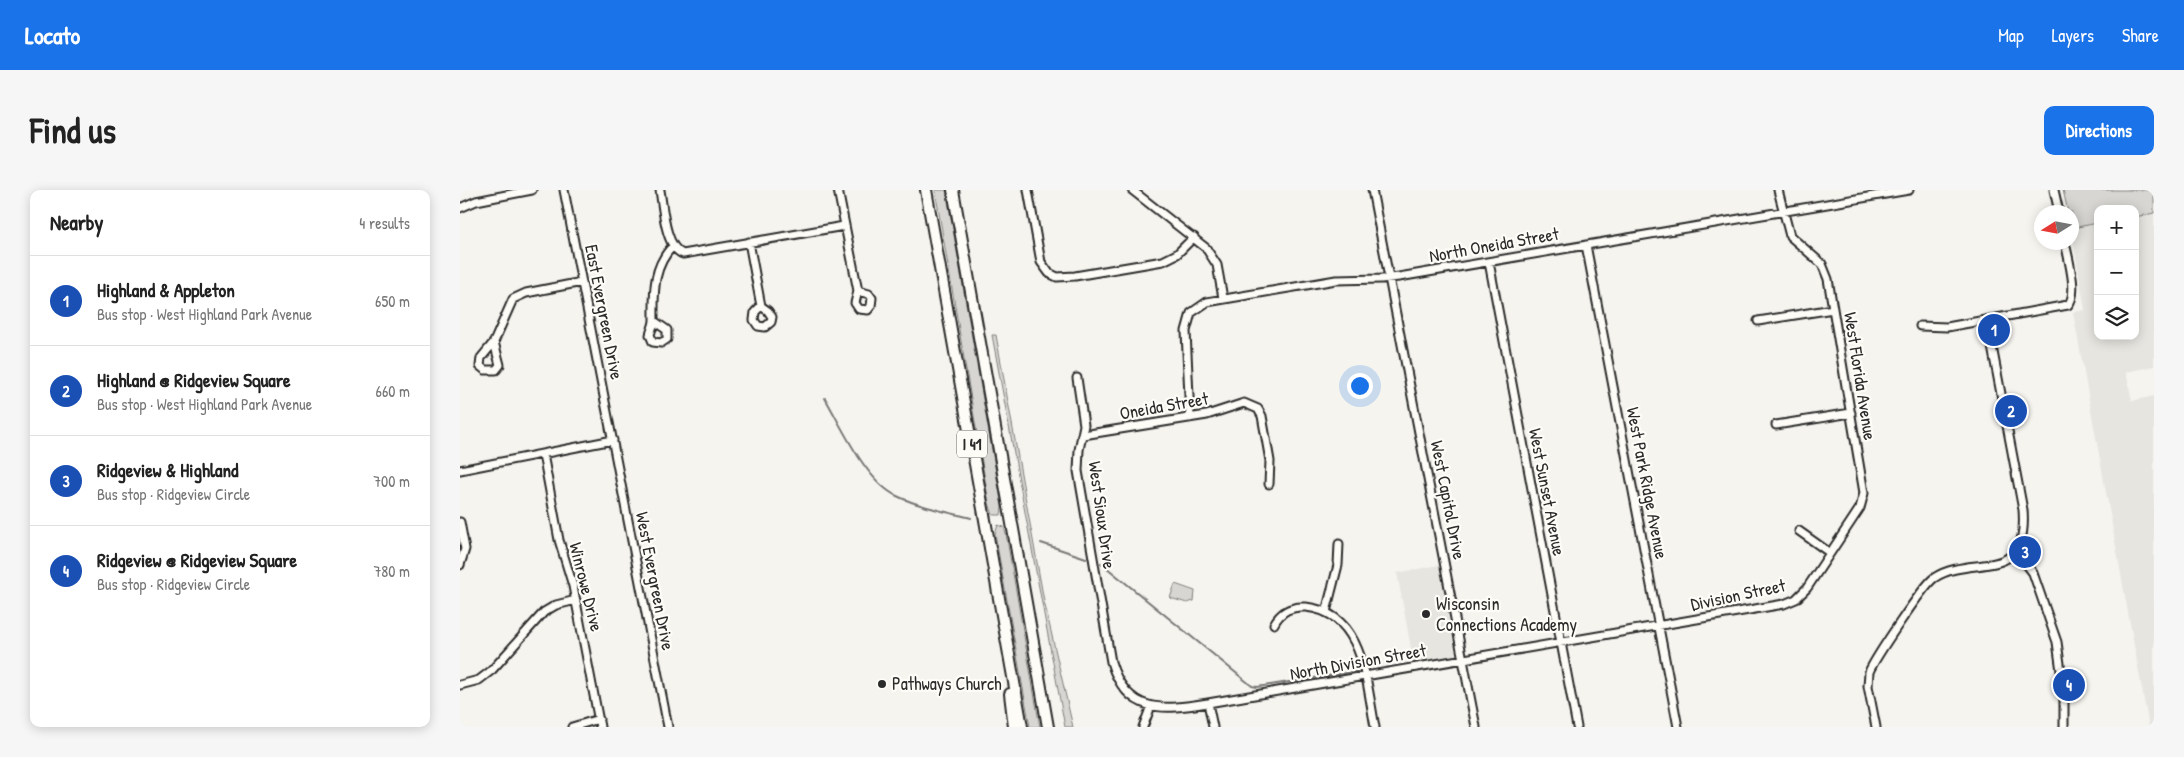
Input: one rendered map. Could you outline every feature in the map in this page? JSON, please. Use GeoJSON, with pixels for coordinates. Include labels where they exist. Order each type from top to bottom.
{"type":"FeatureCollection","features":[{"type":"Feature","properties":{"kind":"highway","name":"I 41"},"geometry":{"type":"LineString","coordinates":[[926,190],[1022,727]]}},
{"type":"Feature","properties":{"kind":"highway","name":"I 41"},"geometry":{"type":"LineString","coordinates":[[953,190],[1048,727]]}},
{"type":"Feature","properties":{"kind":"highway"},"geometry":{"type":"LineString","coordinates":[[1008,644],[1007,669],[1014,727]]}},
{"type":"Feature","properties":{"kind":"street"},"geometry":{"type":"LineString","coordinates":[[460,208],[476,201],[532,190]]}},
{"type":"Feature","properties":{"kind":"street","name":"East Evergreen Drive"},"geometry":{"type":"LineString","coordinates":[[564,190],[613,440]]}},
{"type":"Feature","properties":{"kind":"street"},"geometry":{"type":"LineString","coordinates":[[660,190],[672,246],[677,252],[683,254],[844,226]]}},
{"type":"Feature","properties":{"kind":"street"},"geometry":{"type":"LineString","coordinates":[[838,190],[858,290]]}},
{"type":"Feature","properties":{"kind":"street"},"geometry":{"type":"LineString","coordinates":[[1028,190],[1041,262],[1049,273],[1062,278],[1164,261],[1178,254],[1194,237]]}},
{"type":"Feature","properties":{"kind":"street"},"geometry":{"type":"LineString","coordinates":[[1132,190],[1194,237],[1213,257],[1219,274],[1223,298]]}},
{"type":"Feature","properties":{"kind":"street","name":"West Capitol Drive"},"geometry":{"type":"LineString","coordinates":[[1372,190],[1476,727]]}},
{"type":"Feature","properties":{"kind":"street","name":"West Florida Avenue"},"geometry":{"type":"LineString","coordinates":[[1778,190],[1782,212],[1793,240],[1816,257],[1826,270],[1863,500],[1830,553]]}},
{"type":"Feature","properties":{"kind":"street","name":"North Oneida Street"},"geometry":{"type":"LineString","coordinates":[[1190,418],[1186,331],[1187,321],[1201,304],[1223,298],[1336,280],[1390,278],[1909,190]]}},
{"type":"Feature","properties":{"kind":"street"},"geometry":{"type":"LineString","coordinates":[[2054,190],[2057,205]]}},
{"type":"Feature","properties":{"kind":"street"},"geometry":{"type":"LineString","coordinates":[[749,242],[760,306]]}},
{"type":"Feature","properties":{"kind":"street","name":"West Park Ridge Avenue"},"geometry":{"type":"LineString","coordinates":[[1586,245],[1678,727]]}},
{"type":"Feature","properties":{"kind":"street"},"geometry":{"type":"LineString","coordinates":[[654,321],[654,286],[662,260],[672,246]]}},
{"type":"Feature","properties":{"kind":"street"},"geometry":{"type":"LineString","coordinates":[[1920,326],[1947,327],[2062,307],[2072,301],[2074,290],[2066,250]]}},
{"type":"Feature","properties":{"kind":"street","name":"West Sunset Avenue"},"geometry":{"type":"LineString","coordinates":[[1489,262],[1577,727]]}},
{"type":"Feature","properties":{"kind":"street"},"geometry":{"type":"LineString","coordinates":[[494,342],[513,299],[526,293],[582,282]]}},
{"type":"Feature","properties":{"kind":"street"},"geometry":{"type":"LineString","coordinates":[[1758,321],[1833,309]]}},
{"type":"Feature","properties":{"kind":"street"},"geometry":{"type":"LineString","coordinates":[[1987,320],[2023,510],[2024,524],[2018,548],[2019,555],[2036,580],[2057,642],[2064,687],[2064,727]]}},
{"type":"Feature","properties":{"kind":"street","name":"West Sioux Drive"},"geometry":{"type":"LineString","coordinates":[[1077,378],[1084,416],[1078,450],[1078,471],[1114,674],[1129,694],[1151,706]]}},
{"type":"Feature","properties":{"kind":"street","name":"Oneida Street"},"geometry":{"type":"LineString","coordinates":[[1082,435],[1190,418],[1217,412],[1235,404],[1250,404],[1262,416],[1270,461],[1269,484]]}},
{"type":"Feature","properties":{"kind":"street"},"geometry":{"type":"LineString","coordinates":[[1776,425],[1850,413]]}},
{"type":"Feature","properties":{"kind":"street"},"geometry":{"type":"LineString","coordinates":[[460,470],[613,440]]}},
{"type":"Feature","properties":{"kind":"street","name":"West Evergreen Drive"},"geometry":{"type":"LineString","coordinates":[[613,440],[668,727]]}},
{"type":"Feature","properties":{"kind":"street","name":"Winrowe Drive"},"geometry":{"type":"LineString","coordinates":[[543,454],[559,540],[576,600],[600,727]]}},
{"type":"Feature","properties":{"kind":"street"},"geometry":{"type":"LineString","coordinates":[[460,522],[465,549],[460,565]]}},
{"type":"Feature","properties":{"kind":"street"},"geometry":{"type":"LineString","coordinates":[[1799,531],[1830,553]]}},
{"type":"Feature","properties":{"kind":"street"},"geometry":{"type":"LineString","coordinates":[[1326,612],[1338,565],[1339,544]]}},
{"type":"Feature","properties":{"kind":"street"},"geometry":{"type":"LineString","coordinates":[[1876,727],[1868,686],[1869,672],[1925,587],[1942,574],[1999,563],[2018,548]]}},
{"type":"Feature","properties":{"kind":"street","name":"Division Street"},"geometry":{"type":"LineString","coordinates":[[1659,626],[1790,602],[1807,588],[1830,553]]}},
{"type":"Feature","properties":{"kind":"street"},"geometry":{"type":"LineString","coordinates":[[460,685],[479,680],[492,670],[544,612],[556,605],[576,600]]}},
{"type":"Feature","properties":{"kind":"street"},"geometry":{"type":"LineString","coordinates":[[1274,624],[1284,611],[1291,608],[1307,607],[1326,612],[1338,620],[1352,636],[1360,653],[1375,727]]}},
{"type":"Feature","properties":{"kind":"street","name":"North Division Street"},"geometry":{"type":"LineString","coordinates":[[1151,706],[1168,709],[1208,703],[1659,626]]}},
{"type":"Feature","properties":{"kind":"street"},"geometry":{"type":"LineString","coordinates":[[1208,703],[1213,727]]}},
{"type":"Feature","properties":{"kind":"street"},"geometry":{"type":"LineString","coordinates":[[1143,727],[1151,706]]}},
{"type":"Feature","properties":{"kind":"street"},"geometry":{"type":"LineString","coordinates":[[572,727],[599,719]]}},
{"type":"Feature","properties":{"kind":"shaded area"},"geometry":{"type":"Polygon","coordinates":[[[935,190],[946,190],[1002,507],[1001,515],[993,515],[989,503],[935,190]]]}},
{"type":"Feature","properties":{"kind":"shaded area"},"geometry":{"type":"Polygon","coordinates":[[[2063,190],[2154,190],[2154,366],[2126,372],[2132,401],[2154,396],[2154,727],[2149,727],[2073,312],[2085,310],[2075,250],[2079,250],[2079,205],[2066,205],[2063,190]]]}},
{"type":"Feature","properties":{"kind":"shaded area"},"geometry":{"type":"Polygon","coordinates":[[[2063,190],[2154,190],[2154,213],[2139,216],[2139,205],[2094,205],[2094,224],[2079,227],[2079,205],[2066,205],[2063,190]]]}},
{"type":"Feature","properties":{"kind":"shaded area"},"geometry":{"type":"Polygon","coordinates":[[[992,335],[996,335],[1044,601],[1073,727],[1065,727],[992,335]]]}},
{"type":"Feature","properties":{"kind":"shaded area"},"geometry":{"type":"Polygon","coordinates":[[[998,525],[1004,527],[1006,534],[1040,727],[1030,727],[995,534],[998,525]]]}},
{"type":"Feature","properties":{"kind":"shaded area","name":"Wisconsin Connections Academy"},"geometry":{"type":"Polygon","coordinates":[[[1439,565],[1456,656],[1414,664],[1397,573],[1439,565]]]}},
{"type":"Feature","properties":{"kind":"shaded area"},"geometry":{"type":"Polygon","coordinates":[[[1175,584],[1195,591],[1194,601],[1187,603],[1170,598],[1175,584]]]}},
{"type":"Feature","properties":{"kind":"waterway"},"geometry":{"type":"LineString","coordinates":[[825,398],[856,453],[875,479],[886,489],[897,496],[915,503],[971,518]]}},
{"type":"Feature","properties":{"kind":"waterway"},"geometry":{"type":"LineString","coordinates":[[1041,543],[1086,558]]}},
{"type":"Feature","properties":{"kind":"waterway"},"geometry":{"type":"LineString","coordinates":[[1101,563],[1252,686],[1257,687],[1358,671]]}},
{"type":"Feature","properties":{"kind":"place","name":"Highland & Appleton"},"geometry":{"type":"Point","coordinates":[1994,330]}},
{"type":"Feature","properties":{"kind":"place","name":"Highland @ Ridgeview Square"},"geometry":{"type":"Point","coordinates":[2011,411]}},
{"type":"Feature","properties":{"kind":"place","name":"Ridgeview & Highland"},"geometry":{"type":"Point","coordinates":[2025,552]}},
{"type":"Feature","properties":{"kind":"place","name":"Wisconsin Connections Academy"},"geometry":{"type":"Point","coordinates":[1426,614]}},
{"type":"Feature","properties":{"kind":"place","name":"Pathways Church"},"geometry":{"type":"Point","coordinates":[882,684]}},
{"type":"Feature","properties":{"kind":"place","name":"Ridgeview @ Ridgeview Square"},"geometry":{"type":"Point","coordinates":[2069,685]}}]}
